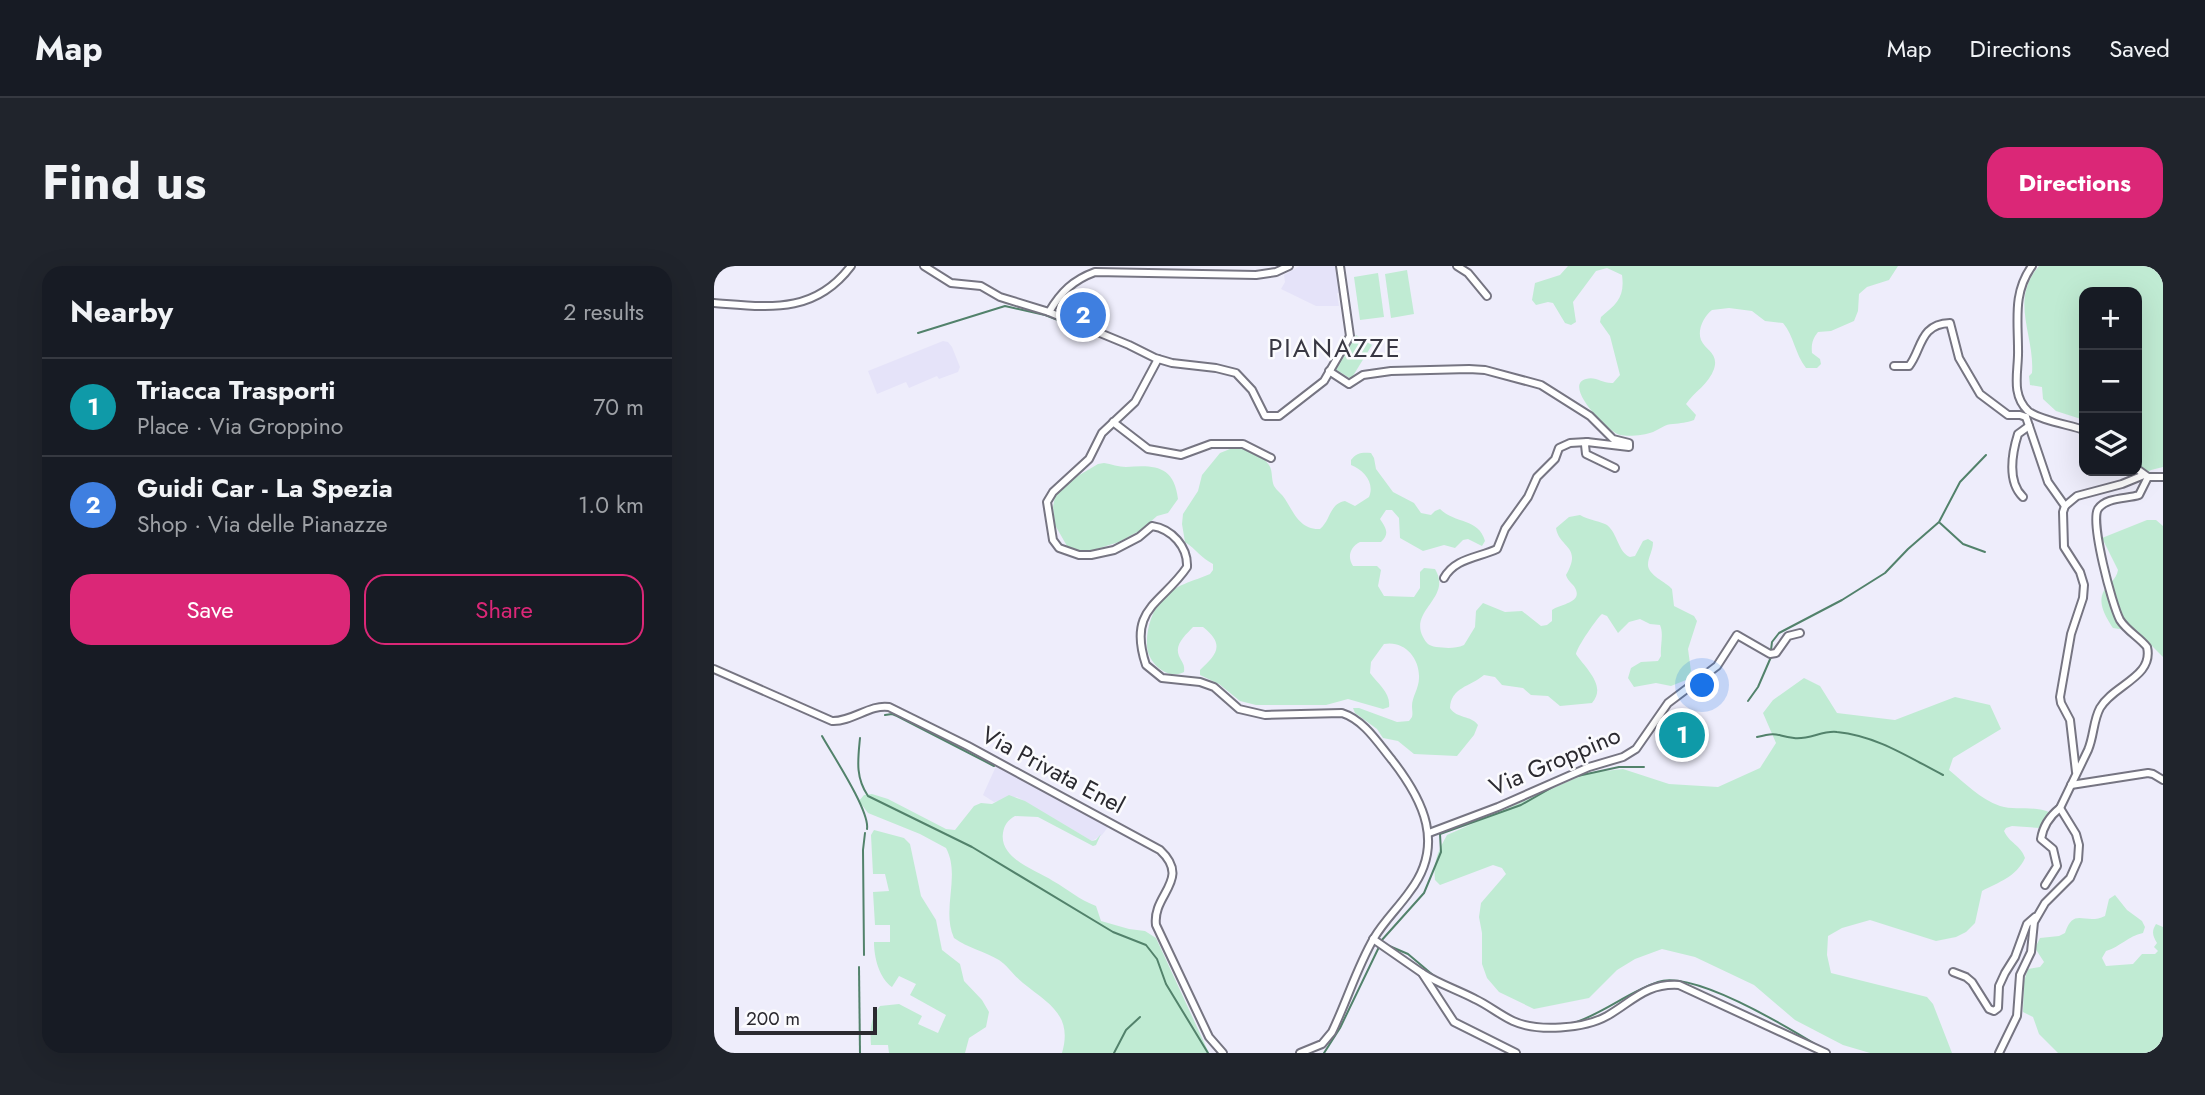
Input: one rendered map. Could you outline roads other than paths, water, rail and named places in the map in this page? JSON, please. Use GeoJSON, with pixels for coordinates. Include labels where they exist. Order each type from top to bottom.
{"type":"FeatureCollection","features":[{"type":"Feature","properties":{"kind":"street"},"geometry":{"type":"LineString","coordinates":[[714,303],[779,307],[800,303],[826,290],[851,266]]}},
{"type":"Feature","properties":{"kind":"street"},"geometry":{"type":"LineString","coordinates":[[924,266],[951,283],[981,286],[1000,297],[1049,312],[1158,359],[1236,373],[1252,390],[1265,416],[1279,416],[1324,381],[1349,338],[1351,330],[1340,266]]}},
{"type":"Feature","properties":{"kind":"street"},"geometry":{"type":"LineString","coordinates":[[1049,312],[1067,287],[1078,278],[1095,272],[1245,275],[1266,274],[1289,266]]}},
{"type":"Feature","properties":{"kind":"street"},"geometry":{"type":"LineString","coordinates":[[1457,266],[1468,273],[1487,296]]}},
{"type":"Feature","properties":{"kind":"street"},"geometry":{"type":"LineString","coordinates":[[2032,266],[2022,286],[2016,309],[2017,386],[2048,482],[2065,506]]}},
{"type":"Feature","properties":{"kind":"street"},"geometry":{"type":"LineString","coordinates":[[1894,366],[1909,366],[1923,337],[1935,328],[1951,324],[1955,346],[1980,394],[2008,415],[2027,414],[2079,429]]}},
{"type":"Feature","properties":{"kind":"street"},"geometry":{"type":"LineString","coordinates":[[1158,359],[1135,402],[1102,433],[1089,459],[1052,492],[1048,502],[1048,514],[1054,540],[1059,548],[1069,553],[1091,555],[1114,550],[1139,537],[1152,526],[1168,531],[1184,548],[1188,567],[1154,601],[1142,625],[1141,646],[1146,665],[1162,678],[1200,682],[1214,687],[1239,709],[1265,715],[1350,715],[1362,724],[1406,778],[1430,833],[1426,862],[1418,881],[1378,942],[1332,1032],[1322,1044],[1300,1053]]}},
{"type":"Feature","properties":{"kind":"street"},"geometry":{"type":"LineString","coordinates":[[1329,370],[1349,384],[1363,375],[1391,371],[1485,370],[1541,385],[1590,416],[1613,439],[1630,445],[1625,447],[1587,442],[1570,443],[1559,448],[1555,459],[1537,477],[1497,549],[1457,563],[1449,569],[1444,578]]}},
{"type":"Feature","properties":{"kind":"street"},"geometry":{"type":"LineString","coordinates":[[1113,422],[1148,449],[1181,455],[1211,444],[1243,444],[1271,458]]}},
{"type":"Feature","properties":{"kind":"street"},"geometry":{"type":"LineString","coordinates":[[2023,497],[2014,487],[2012,474],[2018,433],[2029,426]]}},
{"type":"Feature","properties":{"kind":"street"},"geometry":{"type":"LineString","coordinates":[[1587,442],[1586,454],[1615,468]]}},
{"type":"Feature","properties":{"kind":"street"},"geometry":{"type":"LineString","coordinates":[[2142,473],[2146,476]]}},
{"type":"Feature","properties":{"kind":"street"},"geometry":{"type":"LineString","coordinates":[[2045,885],[2057,866],[2053,849],[2041,839],[2043,830],[2052,814],[2060,808],[2093,740],[2094,722],[2101,707],[2111,694],[2143,669],[2148,661],[2147,647],[2124,625],[2115,609],[2100,552],[2095,520],[2103,504],[2138,495],[2144,489],[2146,476]]}},
{"type":"Feature","properties":{"kind":"street"},"geometry":{"type":"LineString","coordinates":[[2076,772],[2070,720],[2060,696],[2071,634],[2083,598],[2084,585],[2080,572],[2064,547],[2063,512],[2065,506],[2077,496],[2146,476],[2163,477]]}},
{"type":"Feature","properties":{"kind":"street","name":"Via Groppino"},"geometry":{"type":"LineString","coordinates":[[1430,833],[1589,767],[1623,757],[1636,749],[1668,703],[1717,666],[1737,635],[1770,654],[1776,653],[1787,635],[1800,634]]}},
{"type":"Feature","properties":{"kind":"street","name":"Via Privata Enel"},"geometry":{"type":"LineString","coordinates":[[714,669],[832,721],[843,720],[882,706],[889,707],[968,746],[1160,850],[1173,866],[1173,876],[1156,912],[1156,925],[1209,1037],[1223,1053]]}},
{"type":"Feature","properties":{"kind":"street"},"geometry":{"type":"LineString","coordinates":[[2071,785],[2148,773],[2163,780]]}},
{"type":"Feature","properties":{"kind":"street"},"geometry":{"type":"LineString","coordinates":[[1953,972],[1966,977],[1989,1009],[1994,1011],[1998,1008],[1999,986],[2015,957],[2027,924],[2070,878],[2078,860],[2079,845],[2076,834],[2060,808]]}},
{"type":"Feature","properties":{"kind":"street"},"geometry":{"type":"LineString","coordinates":[[1998,1053],[2017,1016],[2020,975],[2031,952],[2037,916]]}},
{"type":"Feature","properties":{"kind":"street"},"geometry":{"type":"LineString","coordinates":[[1378,942],[1422,974],[1482,1002],[1511,1020],[1544,1026],[1585,1024],[1603,1018],[1646,989],[1657,985],[1679,985],[1826,1053]]}},
{"type":"Feature","properties":{"kind":"street"},"geometry":{"type":"LineString","coordinates":[[1422,974],[1454,1022],[1516,1053]]}},
{"type":"Feature","properties":{"kind":"waterway"},"geometry":{"type":"LineString","coordinates":[[918,333],[1005,306],[1045,315],[1109,340]]}},
{"type":"Feature","properties":{"kind":"waterway"},"geometry":{"type":"LineString","coordinates":[[1771,650],[1772,642],[1779,633],[1842,600],[1885,573],[1939,522],[1960,482],[1986,455]]}},
{"type":"Feature","properties":{"kind":"waterway"},"geometry":{"type":"LineString","coordinates":[[1940,523],[1963,544],[1985,552]]}},
{"type":"Feature","properties":{"kind":"waterway"},"geometry":{"type":"LineString","coordinates":[[1748,701],[1758,687],[1771,657]]}},
{"type":"Feature","properties":{"kind":"waterway"},"geometry":{"type":"LineString","coordinates":[[885,715],[897,716],[994,766]]}},
{"type":"Feature","properties":{"kind":"waterway"},"geometry":{"type":"LineString","coordinates":[[1757,737],[1774,734],[1800,738],[1832,732],[1852,734],[1892,748],[1943,775]]}},
{"type":"Feature","properties":{"kind":"waterway"},"geometry":{"type":"LineString","coordinates":[[822,736],[857,796],[867,829]]}},
{"type":"Feature","properties":{"kind":"waterway"},"geometry":{"type":"LineString","coordinates":[[860,738],[859,775],[868,796],[972,847],[1113,932],[1146,945],[1157,959],[1166,984],[1208,1053]]}},
{"type":"Feature","properties":{"kind":"waterway"},"geometry":{"type":"LineString","coordinates":[[1573,777],[1619,767],[1644,767]]}},
{"type":"Feature","properties":{"kind":"waterway"},"geometry":{"type":"LineString","coordinates":[[1381,941],[1424,893],[1441,852],[1440,834],[1521,805],[1558,784]]}},
{"type":"Feature","properties":{"kind":"waterway"},"geometry":{"type":"LineString","coordinates":[[864,955],[865,833]]}},
{"type":"Feature","properties":{"kind":"waterway"},"geometry":{"type":"LineString","coordinates":[[1387,945],[1408,954],[1440,981]]}},
{"type":"Feature","properties":{"kind":"waterway"},"geometry":{"type":"LineString","coordinates":[[1324,1053],[1340,1028],[1379,947]]}},
{"type":"Feature","properties":{"kind":"waterway"},"geometry":{"type":"LineString","coordinates":[[859,967],[860,1053]]}},
{"type":"Feature","properties":{"kind":"waterway"},"geometry":{"type":"LineString","coordinates":[[1571,1024],[1594,1015],[1647,986],[1674,981],[1694,984],[1741,1003],[1820,1047]]}},
{"type":"Feature","properties":{"kind":"waterway"},"geometry":{"type":"LineString","coordinates":[[1441,987],[1498,1016]]}},
{"type":"Feature","properties":{"kind":"waterway"},"geometry":{"type":"LineString","coordinates":[[1114,1053],[1126,1030],[1140,1017]]}},
{"type":"Feature","properties":{"kind":"place","name":"Guidi Car - La Spezia"},"geometry":{"type":"Point","coordinates":[1083,315]}},
{"type":"Feature","properties":{"kind":"place","name":"Triacca Trasporti"},"geometry":{"type":"Point","coordinates":[1682,735]}},
{"type":"Feature","properties":{"kind":"district","name":"PIANAZZE"},"geometry":{"type":"Point","coordinates":[1335,348]}}]}
